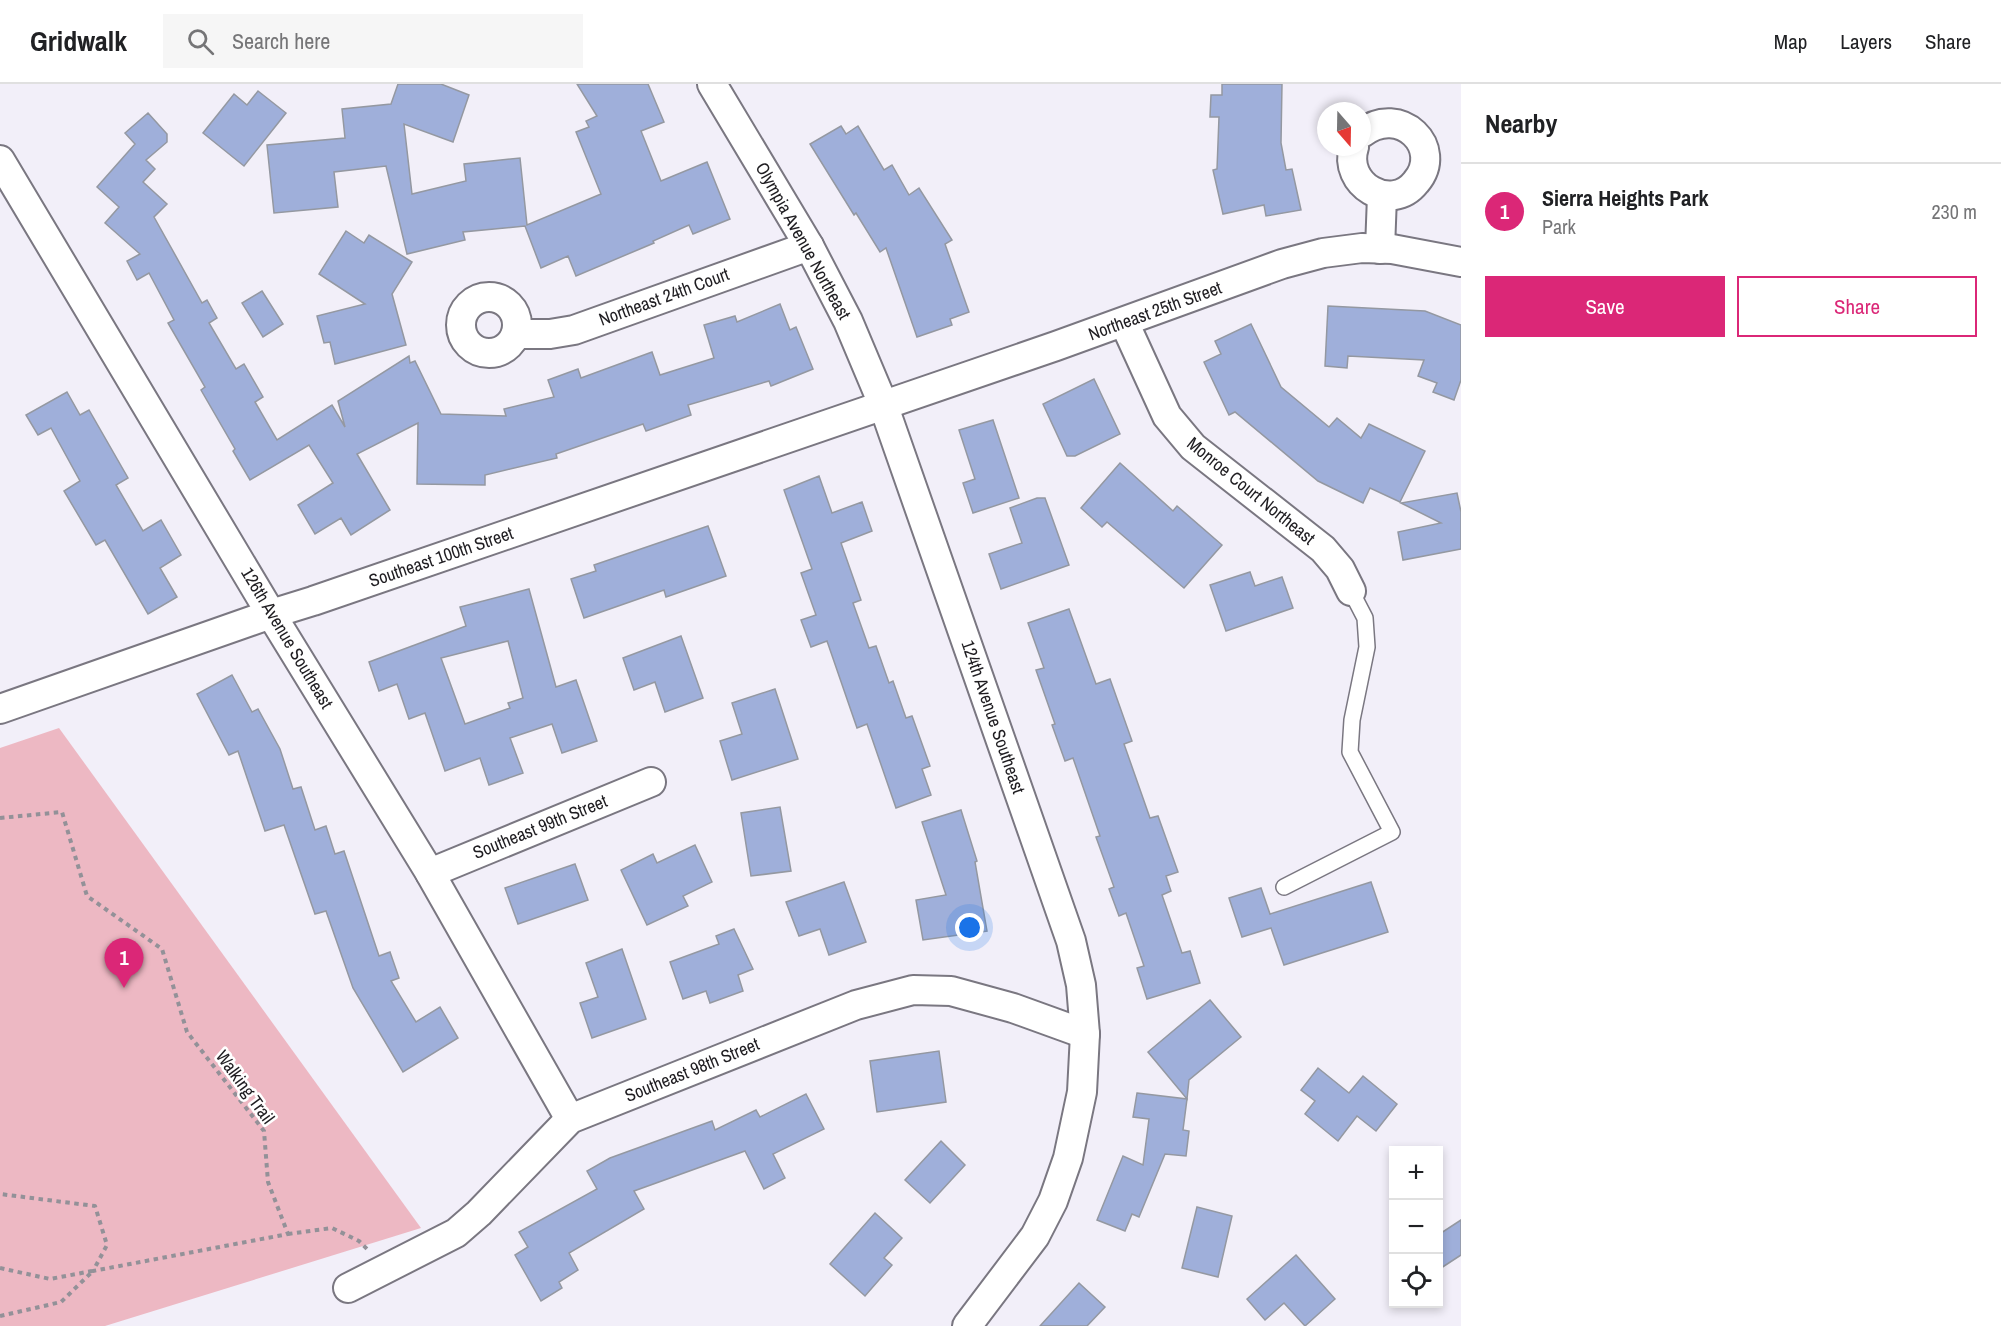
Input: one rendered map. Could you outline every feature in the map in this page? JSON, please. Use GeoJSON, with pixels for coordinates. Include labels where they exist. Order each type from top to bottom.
{"type":"FeatureCollection","features":[{"type":"Feature","properties":{"kind":"street","name":"Olympia Avenue Northeast"},"geometry":{"type":"LineString","coordinates":[[712,84],[809,246],[848,321],[883,404]]}},
{"type":"Feature","properties":{"kind":"street"},"geometry":{"type":"LineString","coordinates":[[1353,156],[1352,165],[1362,186],[1383,196],[1407,191],[1423,171],[1425,159],[1423,147],[1417,136],[1407,128],[1395,123],[1382,123],[1371,127]]}},
{"type":"Feature","properties":{"kind":"street","name":"126th Avenue Southeast"},"geometry":{"type":"LineString","coordinates":[[0,160],[271,614],[430,873],[570,1119]]}},
{"type":"Feature","properties":{"kind":"street"},"geometry":{"type":"LineString","coordinates":[[1380,249],[1383,196]]}},
{"type":"Feature","properties":{"kind":"street","name":"Northeast 24th Court"},"geometry":{"type":"LineString","coordinates":[[516,334],[550,334],[573,330],[809,246]]}},
{"type":"Feature","properties":{"kind":"street","name":"Northeast 25th Street"},"geometry":{"type":"LineString","coordinates":[[883,404],[1124,322],[1282,264],[1323,253],[1362,248],[1380,249],[1418,252],[1461,262]]}},
{"type":"Feature","properties":{"kind":"street","name":"Monroe Court Northeast"},"geometry":{"type":"LineString","coordinates":[[1124,322],[1167,416],[1179,432],[1193,447],[1323,549],[1340,569],[1351,591]]}},
{"type":"Feature","properties":{"kind":"street","name":"Southeast 100th Street"},"geometry":{"type":"LineString","coordinates":[[0,709],[883,404]]}},
{"type":"Feature","properties":{"kind":"street","name":"124th Avenue Southeast"},"geometry":{"type":"LineString","coordinates":[[883,404],[1071,941],[1081,985],[1085,1034],[1082,1092],[1068,1158],[1053,1201],[1035,1236],[967,1326]]}},
{"type":"Feature","properties":{"kind":"street","name":"Southeast 99th Street"},"geometry":{"type":"LineString","coordinates":[[430,873],[651,782]]}},
{"type":"Feature","properties":{"kind":"street","name":"Southeast 98th Street"},"geometry":{"type":"LineString","coordinates":[[348,1288],[456,1233],[479,1213],[570,1119],[856,1005],[913,990],[951,991],[1013,1008],[1085,1034]]}},
{"type":"Feature","properties":{"kind":"lane"},"geometry":{"type":"LineString","coordinates":[[1284,887],[1392,832],[1350,752],[1352,720],[1367,647],[1365,618],[1351,591]]}},
{"type":"Feature","properties":{"kind":"path","name":"Walking Trail"},"geometry":{"type":"LineString","coordinates":[[0,818],[62,812],[87,896],[162,949],[187,1032],[264,1131],[268,1182],[288,1234]]}},
{"type":"Feature","properties":{"kind":"path"},"geometry":{"type":"LineString","coordinates":[[0,1194],[95,1206],[107,1245],[93,1271],[61,1302],[0,1316]]}},
{"type":"Feature","properties":{"kind":"path"},"geometry":{"type":"LineString","coordinates":[[0,1268],[50,1279],[288,1234],[332,1228],[358,1241],[388,1269]]}},
{"type":"Feature","properties":{"kind":"shaded area"},"geometry":{"type":"Polygon","coordinates":[[[59,728],[421,1228],[105,1326],[0,1326],[0,748],[59,728]]]}},
{"type":"Feature","properties":{"kind":"building"},"geometry":{"type":"Polygon","coordinates":[[[398,84],[441,84],[469,95],[453,142],[404,124],[412,194],[466,181],[464,164],[520,158],[527,225],[601,194],[576,132],[589,127],[586,121],[597,116],[577,84],[648,84],[664,122],[641,131],[661,181],[707,162],[730,219],[693,234],[689,225],[653,241],[654,243],[576,276],[568,256],[541,268],[525,226],[463,232],[465,240],[407,254],[386,166],[334,172],[338,207],[274,213],[267,145],[345,138],[342,109],[391,104],[398,84]]]}},
{"type":"Feature","properties":{"kind":"building"},"geometry":{"type":"Polygon","coordinates":[[[1222,84],[1282,84],[1281,143],[1286,170],[1292,169],[1301,210],[1266,216],[1264,205],[1223,214],[1213,170],[1217,169],[1219,117],[1210,117],[1211,95],[1222,95],[1222,84]]]}},
{"type":"Feature","properties":{"kind":"building"},"geometry":{"type":"Polygon","coordinates":[[[258,91],[286,113],[244,166],[203,133],[234,94],[247,105],[258,91]]]}},
{"type":"Feature","properties":{"kind":"building"},"geometry":{"type":"Polygon","coordinates":[[[148,113],[167,134],[167,142],[146,160],[155,169],[143,182],[167,204],[154,217],[202,303],[207,300],[217,318],[209,323],[236,369],[244,364],[263,397],[255,402],[277,440],[332,405],[345,427],[338,401],[409,356],[410,363],[415,361],[441,414],[506,416],[504,409],[554,397],[548,380],[578,369],[581,378],[652,352],[660,375],[714,358],[704,325],[735,316],[737,322],[780,304],[790,330],[796,327],[813,369],[771,386],[769,381],[688,405],[691,415],[646,431],[643,424],[556,454],[557,458],[485,475],[485,485],[417,484],[418,423],[357,454],[390,510],[351,535],[341,518],[315,534],[298,505],[333,483],[309,445],[250,480],[201,390],[205,387],[168,323],[174,320],[149,273],[137,280],[127,261],[140,254],[105,223],[119,207],[97,187],[135,144],[125,133],[148,113]]]}},
{"type":"Feature","properties":{"kind":"building"},"geometry":{"type":"Polygon","coordinates":[[[841,126],[846,134],[858,126],[884,170],[892,165],[909,195],[919,188],[952,240],[945,244],[969,312],[950,319],[952,325],[917,337],[886,248],[880,252],[810,144],[841,126]]]}},
{"type":"Feature","properties":{"kind":"building"},"geometry":{"type":"Polygon","coordinates":[[[346,231],[364,243],[369,235],[412,262],[392,294],[406,345],[335,364],[330,342],[324,343],[317,316],[365,304],[319,274],[346,231]]]}},
{"type":"Feature","properties":{"kind":"building"},"geometry":{"type":"Polygon","coordinates":[[[262,291],[283,324],[263,337],[242,303],[262,291]]]}},
{"type":"Feature","properties":{"kind":"building"},"geometry":{"type":"Polygon","coordinates":[[[1328,306],[1425,311],[1461,325],[1461,380],[1454,400],[1433,392],[1437,383],[1418,376],[1424,360],[1348,356],[1347,368],[1325,366],[1328,306]]]}},
{"type":"Feature","properties":{"kind":"building"},"geometry":{"type":"Polygon","coordinates":[[[1251,324],[1281,387],[1329,427],[1337,418],[1361,438],[1369,424],[1425,451],[1400,502],[1370,488],[1363,503],[1318,481],[1235,412],[1229,415],[1204,362],[1221,354],[1215,341],[1251,324]]]}},
{"type":"Feature","properties":{"kind":"building"},"geometry":{"type":"Polygon","coordinates":[[[1094,379],[1120,434],[1075,456],[1067,456],[1043,404],[1094,379]]]}},
{"type":"Feature","properties":{"kind":"building"},"geometry":{"type":"Polygon","coordinates":[[[67,392],[80,415],[89,410],[128,478],[116,485],[143,531],[161,520],[181,555],[160,568],[177,597],[148,614],[105,540],[96,545],[64,491],[80,481],[51,428],[38,435],[26,415],[67,392]]]}},
{"type":"Feature","properties":{"kind":"building"},"geometry":{"type":"Polygon","coordinates":[[[993,420],[1019,498],[973,513],[963,483],[975,479],[959,430],[993,420]]]}},
{"type":"Feature","properties":{"kind":"building"},"geometry":{"type":"Polygon","coordinates":[[[1120,463],[1173,511],[1177,506],[1222,545],[1184,588],[1107,522],[1102,527],[1081,508],[1120,463]]]}},
{"type":"Feature","properties":{"kind":"building"},"geometry":{"type":"Polygon","coordinates":[[[819,476],[832,513],[862,502],[872,531],[841,543],[861,600],[853,603],[869,648],[876,646],[889,683],[893,681],[906,718],[912,716],[930,766],[922,769],[931,795],[896,808],[867,724],[857,728],[827,641],[811,647],[801,620],[816,615],[801,573],[812,569],[784,490],[819,476]]]}},
{"type":"Feature","properties":{"kind":"building"},"geometry":{"type":"Polygon","coordinates":[[[1457,493],[1461,512],[1461,549],[1403,560],[1398,532],[1441,523],[1401,503],[1457,493]]]}},
{"type":"Feature","properties":{"kind":"building"},"geometry":{"type":"Polygon","coordinates":[[[1037,498],[1045,498],[1069,565],[1001,589],[989,554],[1022,543],[1010,508],[1037,498]]]}},
{"type":"Feature","properties":{"kind":"building"},"geometry":{"type":"Polygon","coordinates":[[[708,526],[726,576],[666,597],[664,590],[584,618],[571,579],[596,571],[594,565],[708,526]]]}},
{"type":"Feature","properties":{"kind":"building"},"geometry":{"type":"Polygon","coordinates":[[[1250,572],[1255,586],[1282,577],[1293,608],[1226,631],[1210,585],[1250,572]]]}},
{"type":"Feature","properties":{"kind":"building"},"geometry":{"type":"Polygon","coordinates":[[[529,589],[556,687],[576,680],[597,741],[562,753],[552,724],[510,738],[523,773],[489,785],[480,758],[445,771],[425,713],[409,719],[397,684],[379,691],[369,662],[466,626],[460,607],[529,589]],[[508,641],[441,658],[465,724],[510,708],[508,703],[523,698],[508,641]]]}},
{"type":"Feature","properties":{"kind":"building"},"geometry":{"type":"Polygon","coordinates":[[[1069,609],[1096,684],[1110,679],[1132,741],[1124,744],[1150,818],[1158,816],[1178,872],[1166,876],[1171,891],[1162,895],[1182,953],[1190,951],[1200,983],[1147,999],[1137,968],[1144,966],[1126,913],[1119,916],[1109,889],[1114,887],[1096,837],[1100,836],[1073,758],[1065,761],[1036,670],[1044,668],[1028,623],[1069,609]]]}},
{"type":"Feature","properties":{"kind":"building"},"geometry":{"type":"Polygon","coordinates":[[[681,636],[703,698],[665,712],[655,682],[634,690],[623,658],[681,636]]]}},
{"type":"Feature","properties":{"kind":"building"},"geometry":{"type":"Polygon","coordinates":[[[232,675],[252,712],[258,709],[280,749],[293,789],[301,787],[315,830],[326,826],[335,854],[344,851],[379,956],[390,952],[399,978],[391,981],[416,1022],[440,1007],[458,1038],[403,1072],[353,988],[326,911],[315,914],[284,825],[265,831],[238,751],[229,755],[197,694],[232,675]]]}},
{"type":"Feature","properties":{"kind":"building"},"geometry":{"type":"Polygon","coordinates":[[[775,689],[798,759],[732,780],[720,741],[742,734],[732,703],[775,689]]]}},
{"type":"Feature","properties":{"kind":"building"},"geometry":{"type":"Polygon","coordinates":[[[780,807],[791,871],[751,876],[741,813],[780,807]]]}},
{"type":"Feature","properties":{"kind":"building"},"geometry":{"type":"Polygon","coordinates":[[[961,810],[977,861],[975,862],[987,931],[923,940],[916,900],[946,895],[922,822],[961,810]]]}},
{"type":"Feature","properties":{"kind":"building"},"geometry":{"type":"Polygon","coordinates":[[[695,845],[712,882],[683,896],[688,906],[647,925],[621,870],[653,854],[657,863],[695,845]]]}},
{"type":"Feature","properties":{"kind":"building"},"geometry":{"type":"Polygon","coordinates":[[[575,864],[588,900],[518,924],[505,888],[575,864]]]}},
{"type":"Feature","properties":{"kind":"building"},"geometry":{"type":"Polygon","coordinates":[[[844,882],[866,942],[829,955],[820,929],[799,936],[786,902],[844,882]]]}},
{"type":"Feature","properties":{"kind":"building"},"geometry":{"type":"Polygon","coordinates":[[[1371,882],[1388,932],[1284,965],[1271,928],[1242,937],[1229,898],[1261,888],[1270,914],[1371,882]]]}},
{"type":"Feature","properties":{"kind":"building"},"geometry":{"type":"Polygon","coordinates":[[[734,929],[753,969],[738,975],[743,991],[710,1003],[706,991],[683,999],[670,962],[719,944],[716,936],[734,929]]]}},
{"type":"Feature","properties":{"kind":"building"},"geometry":{"type":"Polygon","coordinates":[[[622,949],[646,1019],[592,1038],[580,1003],[598,997],[586,963],[622,949]]]}},
{"type":"Feature","properties":{"kind":"building"},"geometry":{"type":"Polygon","coordinates":[[[1210,1000],[1241,1037],[1189,1080],[1187,1099],[1148,1052],[1210,1000]]]}},
{"type":"Feature","properties":{"kind":"building"},"geometry":{"type":"Polygon","coordinates":[[[939,1051],[946,1102],[877,1112],[870,1061],[939,1051]]]}},
{"type":"Feature","properties":{"kind":"building"},"geometry":{"type":"Polygon","coordinates":[[[1318,1068],[1349,1093],[1363,1076],[1397,1104],[1376,1131],[1357,1116],[1338,1141],[1305,1114],[1315,1101],[1301,1090],[1318,1068]]]}},
{"type":"Feature","properties":{"kind":"building"},"geometry":{"type":"Polygon","coordinates":[[[1137,1093],[1187,1099],[1183,1130],[1189,1131],[1186,1156],[1165,1154],[1139,1217],[1132,1214],[1125,1231],[1097,1220],[1123,1156],[1143,1165],[1149,1119],[1133,1117],[1137,1093]]]}},
{"type":"Feature","properties":{"kind":"building"},"geometry":{"type":"Polygon","coordinates":[[[806,1094],[824,1129],[773,1154],[785,1178],[764,1189],[745,1151],[634,1191],[644,1209],[569,1253],[578,1270],[559,1282],[562,1288],[541,1301],[515,1255],[528,1247],[519,1232],[597,1189],[587,1171],[610,1158],[712,1121],[715,1130],[756,1110],[760,1117],[806,1094]]]}},
{"type":"Feature","properties":{"kind":"building"},"geometry":{"type":"Polygon","coordinates":[[[941,1141],[965,1165],[930,1203],[905,1180],[941,1141]]]}},
{"type":"Feature","properties":{"kind":"building"},"geometry":{"type":"Polygon","coordinates":[[[1197,1207],[1232,1216],[1218,1277],[1182,1268],[1197,1207]]]}},
{"type":"Feature","properties":{"kind":"building"},"geometry":{"type":"Polygon","coordinates":[[[875,1213],[902,1238],[884,1258],[892,1265],[865,1296],[830,1264],[875,1213]]]}},
{"type":"Feature","properties":{"kind":"building"},"geometry":{"type":"Polygon","coordinates":[[[1461,1220],[1461,1255],[1443,1267],[1443,1254],[1443,1232],[1461,1220]]]}},
{"type":"Feature","properties":{"kind":"building"},"geometry":{"type":"Polygon","coordinates":[[[1296,1255],[1335,1299],[1305,1326],[1284,1303],[1265,1320],[1247,1299],[1296,1255]]]}},
{"type":"Feature","properties":{"kind":"building"},"geometry":{"type":"Polygon","coordinates":[[[1079,1283],[1105,1307],[1087,1326],[1040,1326],[1079,1283]]]}},
{"type":"Feature","properties":{"kind":"place","name":"Sierra Heights Park"},"geometry":{"type":"Point","coordinates":[124,988]}}]}
